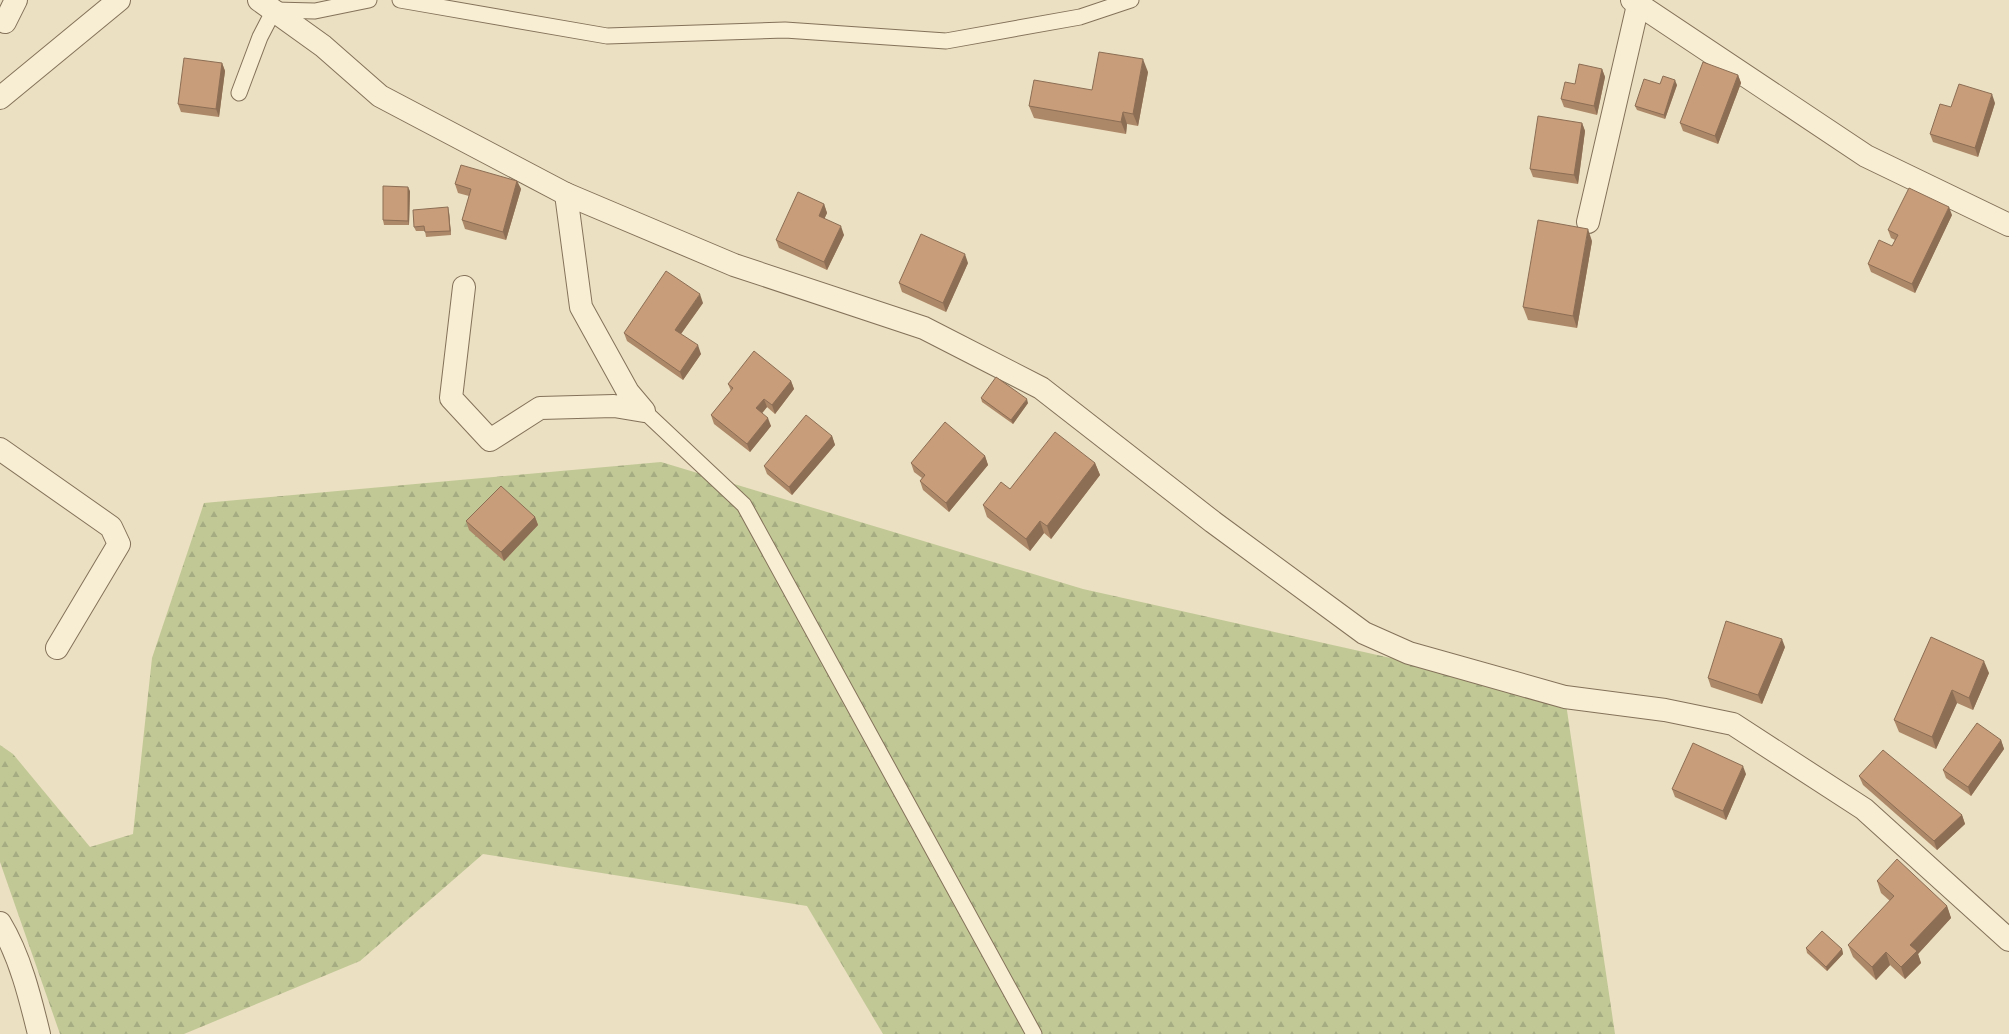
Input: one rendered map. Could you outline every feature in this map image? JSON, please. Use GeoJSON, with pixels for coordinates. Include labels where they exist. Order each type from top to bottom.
{"type":"FeatureCollection","features":[{"type":"Feature","properties":{"kind":"street"},"geometry":{"type":"LineString","coordinates":[[5,22],[16,0]]}},
{"type":"Feature","properties":{"kind":"street"},"geometry":{"type":"LineString","coordinates":[[0,98],[119,0]]}},
{"type":"Feature","properties":{"kind":"street"},"geometry":{"type":"LineString","coordinates":[[1588,222],[1635,3],[1866,156],[2009,225]]}},
{"type":"Feature","properties":{"kind":"street"},"geometry":{"type":"LineString","coordinates":[[266,5],[323,46],[380,96],[566,194],[734,265],[924,328],[1041,388],[1212,522],[1364,633],[1409,653],[1565,697],[1665,710],[1733,724],[1864,809],[2009,940]]}},
{"type":"Feature","properties":{"kind":"street"},"geometry":{"type":"LineString","coordinates":[[566,194],[581,307],[628,392],[644,411]]}},
{"type":"Feature","properties":{"kind":"street"},"geometry":{"type":"LineString","coordinates":[[464,287],[451,398],[490,440],[540,408],[614,406],[644,411]]}},
{"type":"Feature","properties":{"kind":"street"},"geometry":{"type":"LineString","coordinates":[[0,448],[111,527],[119,544],[57,648]]}},
{"type":"Feature","properties":{"kind":"street"},"geometry":{"type":"LineString","coordinates":[[0,923],[7,935],[19,968],[32,1007],[38,1034]]}},
{"type":"Feature","properties":{"kind":"lane"},"geometry":{"type":"LineString","coordinates":[[239,93],[260,37],[266,5],[315,11],[369,0]]}},
{"type":"Feature","properties":{"kind":"lane"},"geometry":{"type":"LineString","coordinates":[[400,0],[607,36],[785,30],[946,41],[1080,17],[1131,0]]}},
{"type":"Feature","properties":{"kind":"lane"},"geometry":{"type":"LineString","coordinates":[[644,411],[744,505],[1034,1034]]}},
{"type":"Feature","properties":{"kind":"green space"},"geometry":{"type":"Polygon","coordinates":[[[661,462],[1083,589],[1565,697],[1615,1034],[883,1034],[807,906],[483,854],[360,961],[184,1034],[60,1034],[0,862],[0,745],[13,754],[90,847],[133,834],[152,658],[204,503],[661,462]]]}},
{"type":"Feature","properties":{"kind":"building"},"geometry":{"type":"Polygon","coordinates":[[[1099,52],[1143,59],[1133,114],[1123,112],[1121,122],[1029,106],[1034,80],[1092,90],[1099,52]]]}},
{"type":"Feature","properties":{"kind":"building"},"geometry":{"type":"Polygon","coordinates":[[[184,58],[222,63],[216,109],[178,104],[184,58]]]}},
{"type":"Feature","properties":{"kind":"building"},"geometry":{"type":"Polygon","coordinates":[[[1703,62],[1738,75],[1715,136],[1680,123],[1703,62]]]}},
{"type":"Feature","properties":{"kind":"building"},"geometry":{"type":"Polygon","coordinates":[[[1579,64],[1602,69],[1594,106],[1561,99],[1565,82],[1575,84],[1579,64]]]}},
{"type":"Feature","properties":{"kind":"building"},"geometry":{"type":"Polygon","coordinates":[[[1663,76],[1675,80],[1664,115],[1635,106],[1644,79],[1660,84],[1663,76]]]}},
{"type":"Feature","properties":{"kind":"building"},"geometry":{"type":"Polygon","coordinates":[[[1959,84],[1992,94],[1975,148],[1930,134],[1940,104],[1951,107],[1959,84]]]}},
{"type":"Feature","properties":{"kind":"building"},"geometry":{"type":"Polygon","coordinates":[[[1538,116],[1582,123],[1574,175],[1530,169],[1538,116]]]}},
{"type":"Feature","properties":{"kind":"building"},"geometry":{"type":"Polygon","coordinates":[[[461,165],[517,181],[503,232],[462,220],[471,189],[455,184],[461,165]]]}},
{"type":"Feature","properties":{"kind":"building"},"geometry":{"type":"Polygon","coordinates":[[[383,186],[408,187],[408,221],[383,220],[383,186]]]}},
{"type":"Feature","properties":{"kind":"building"},"geometry":{"type":"Polygon","coordinates":[[[1909,188],[1949,207],[1912,284],[1868,264],[1879,240],[1892,246],[1898,235],[1888,230],[1909,188]]]}},
{"type":"Feature","properties":{"kind":"building"},"geometry":{"type":"Polygon","coordinates":[[[798,192],[824,204],[819,216],[841,226],[824,262],[776,240],[798,192]]]}},
{"type":"Feature","properties":{"kind":"building"},"geometry":{"type":"Polygon","coordinates":[[[448,207],[450,231],[425,232],[424,226],[414,227],[413,210],[448,207]]]}},
{"type":"Feature","properties":{"kind":"building"},"geometry":{"type":"Polygon","coordinates":[[[1538,220],[1588,229],[1573,316],[1523,307],[1538,220]]]}},
{"type":"Feature","properties":{"kind":"building"},"geometry":{"type":"Polygon","coordinates":[[[921,234],[965,254],[943,303],[899,283],[921,234]]]}},
{"type":"Feature","properties":{"kind":"building"},"geometry":{"type":"Polygon","coordinates":[[[666,271],[700,294],[675,330],[698,345],[680,372],[624,333],[666,271]]]}},
{"type":"Feature","properties":{"kind":"building"},"geometry":{"type":"Polygon","coordinates":[[[754,351],[791,381],[772,405],[764,399],[756,408],[768,418],[747,444],[711,415],[733,388],[728,384],[754,351]]]}},
{"type":"Feature","properties":{"kind":"building"},"geometry":{"type":"Polygon","coordinates":[[[996,377],[1027,399],[1011,420],[981,398],[996,377]]]}},
{"type":"Feature","properties":{"kind":"building"},"geometry":{"type":"Polygon","coordinates":[[[806,415],[832,436],[789,487],[764,466],[806,415]]]}},
{"type":"Feature","properties":{"kind":"building"},"geometry":{"type":"Polygon","coordinates":[[[945,422],[985,456],[946,503],[920,481],[925,475],[911,463],[945,422]]]}},
{"type":"Feature","properties":{"kind":"building"},"geometry":{"type":"Polygon","coordinates":[[[1055,432],[1095,463],[1047,526],[1040,521],[1026,539],[983,505],[1001,482],[1010,489],[1055,432]]]}},
{"type":"Feature","properties":{"kind":"building"},"geometry":{"type":"Polygon","coordinates":[[[501,486],[535,517],[501,552],[466,521],[501,486]]]}},
{"type":"Feature","properties":{"kind":"building"},"geometry":{"type":"Polygon","coordinates":[[[1726,621],[1782,639],[1758,695],[1708,678],[1726,621]]]}},
{"type":"Feature","properties":{"kind":"building"},"geometry":{"type":"Polygon","coordinates":[[[1931,637],[1984,661],[1969,698],[1952,690],[1932,737],[1894,720],[1931,637]]]}},
{"type":"Feature","properties":{"kind":"building"},"geometry":{"type":"Polygon","coordinates":[[[1977,723],[2001,740],[1968,787],[1943,770],[1977,723]]]}},
{"type":"Feature","properties":{"kind":"building"},"geometry":{"type":"Polygon","coordinates":[[[1693,743],[1743,766],[1723,811],[1672,789],[1693,743]]]}},
{"type":"Feature","properties":{"kind":"building"},"geometry":{"type":"Polygon","coordinates":[[[1883,750],[1962,815],[1934,841],[1859,776],[1883,750]]]}},
{"type":"Feature","properties":{"kind":"building"},"geometry":{"type":"Polygon","coordinates":[[[1897,859],[1947,906],[1910,945],[1917,951],[1901,967],[1886,952],[1872,967],[1848,945],[1894,896],[1877,881],[1897,859]]]}},
{"type":"Feature","properties":{"kind":"building"},"geometry":{"type":"Polygon","coordinates":[[[1822,931],[1842,949],[1826,967],[1806,948],[1822,931]]]}}]}
